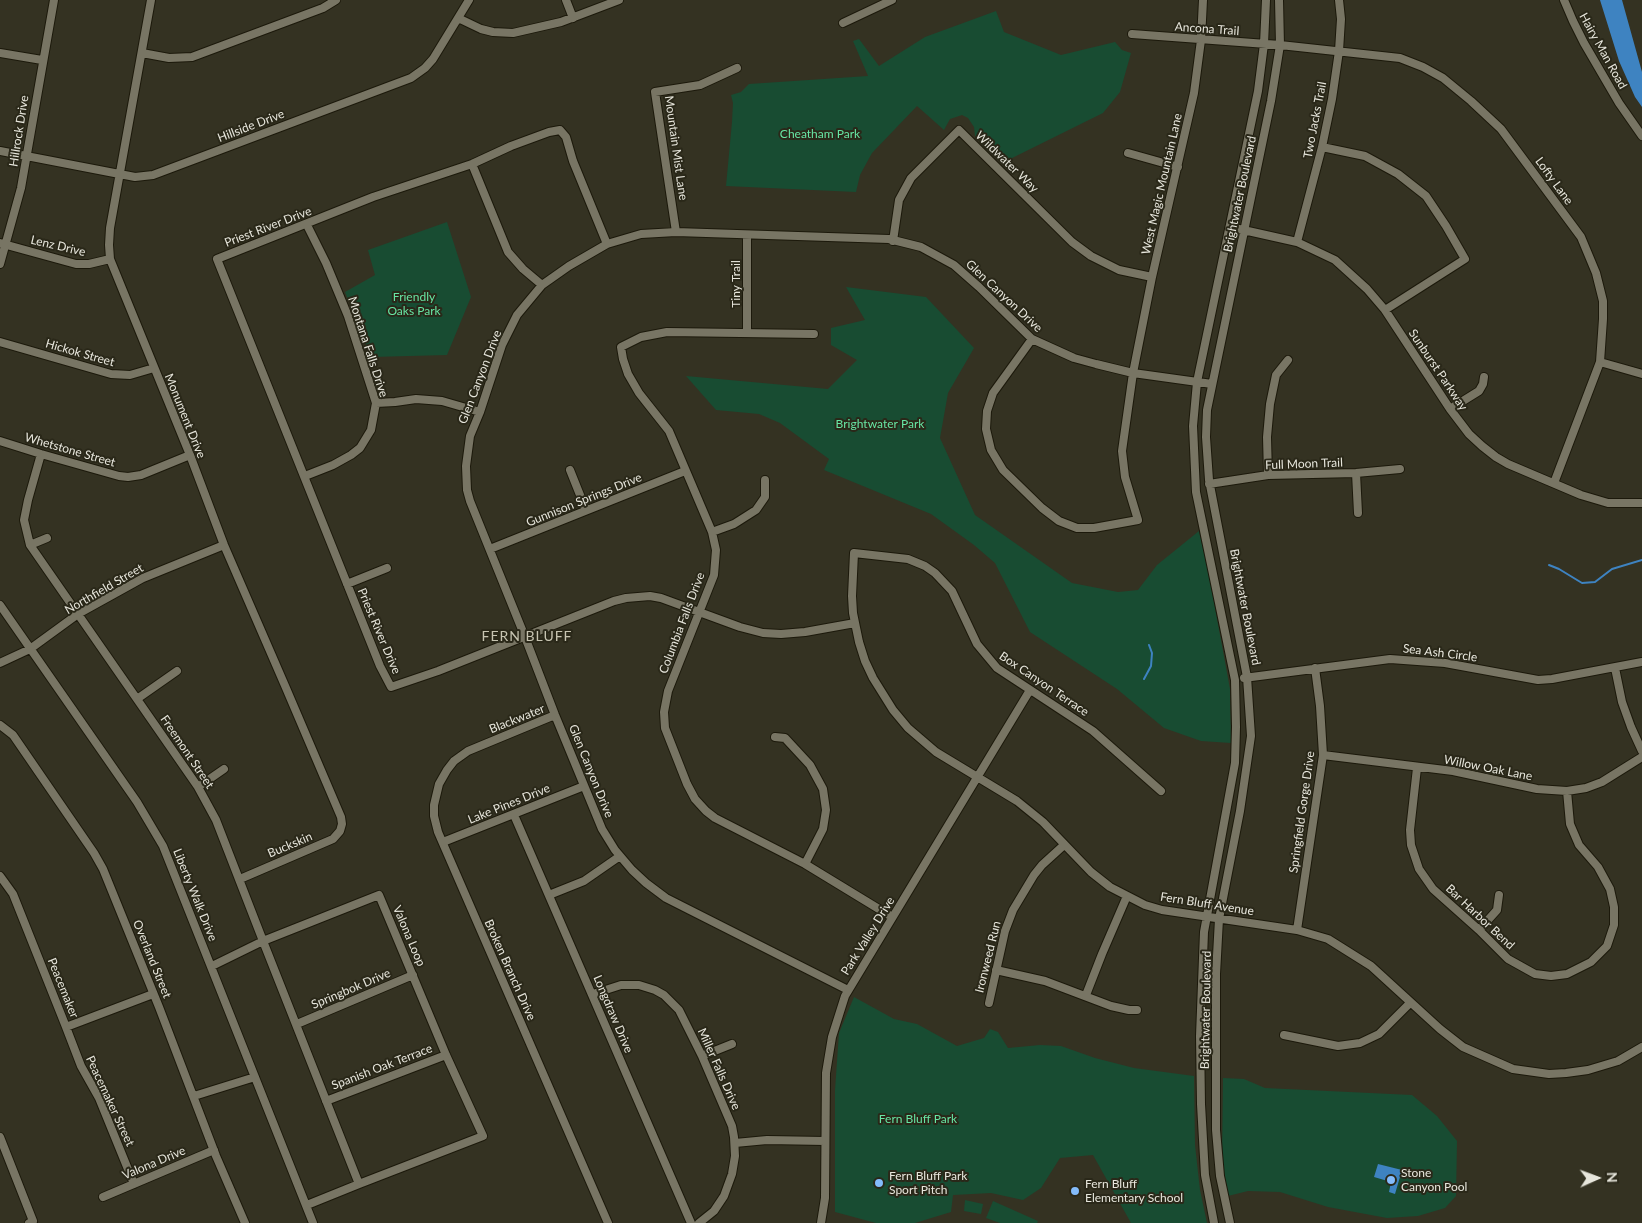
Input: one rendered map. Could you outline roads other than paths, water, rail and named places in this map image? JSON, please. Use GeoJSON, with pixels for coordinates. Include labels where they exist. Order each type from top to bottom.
{"type":"FeatureCollection","features":[{"type":"Feature","properties":{"kind":"street","name":"Hillrock Drive"},"geometry":{"type":"LineString","coordinates":[[0,264],[3,244],[21,188],[54,0]]}},
{"type":"Feature","properties":{"kind":"street","name":"Monument Drive"},"geometry":{"type":"LineString","coordinates":[[151,0],[110,228],[110,259],[190,455],[224,545],[342,824]]}},
{"type":"Feature","properties":{"kind":"street"},"geometry":{"type":"LineString","coordinates":[[142,53],[168,58],[192,57],[323,8],[336,0]]}},
{"type":"Feature","properties":{"kind":"street","name":"Hillside Drive"},"geometry":{"type":"LineString","coordinates":[[0,151],[135,177],[153,175],[405,81],[420,72],[432,59],[469,0]]}},
{"type":"Feature","properties":{"kind":"street"},"geometry":{"type":"LineString","coordinates":[[566,0],[573,18]]}},
{"type":"Feature","properties":{"kind":"street"},"geometry":{"type":"LineString","coordinates":[[458,18],[481,29],[513,33],[573,18],[619,0]]}},
{"type":"Feature","properties":{"kind":"street"},"geometry":{"type":"LineString","coordinates":[[843,23],[892,0]]}},
{"type":"Feature","properties":{"kind":"street","name":"West Magic Mountain Lane"},"geometry":{"type":"LineString","coordinates":[[1032,339],[993,393],[987,411],[986,429],[991,450],[1003,470],[1042,508],[1059,521],[1077,528],[1094,528],[1138,520],[1125,478],[1122,451],[1152,277],[1194,93],[1201,40],[1203,0]]}},
{"type":"Feature","properties":{"kind":"street","name":"Brightwater Boulevard"},"geometry":{"type":"LineString","coordinates":[[1214,1223],[1205,1175],[1201,1104],[1200,1026],[1204,932],[1235,763],[1235,680],[1196,492],[1193,426],[1197,382],[1258,91],[1264,44],[1266,0]]}},
{"type":"Feature","properties":{"kind":"street","name":"Brightwater Boulevard"},"geometry":{"type":"LineString","coordinates":[[1230,1223],[1220,1176],[1216,1130],[1216,974],[1219,919],[1240,811],[1251,736],[1246,677],[1210,484],[1206,437],[1207,410],[1271,101],[1280,46],[1279,0]]}},
{"type":"Feature","properties":{"kind":"street","name":"Two Jacks Trail"},"geometry":{"type":"LineString","coordinates":[[1297,242],[1322,147],[1339,51],[1341,19],[1339,0]]}},
{"type":"Feature","properties":{"kind":"street","name":"Hairy Man Road"},"geometry":{"type":"LineString","coordinates":[[1564,0],[1589,51],[1619,103],[1642,136]]}},
{"type":"Feature","properties":{"kind":"street","name":"Ancona Trail"},"geometry":{"type":"LineString","coordinates":[[1132,34],[1280,46]]}},
{"type":"Feature","properties":{"kind":"street","name":"Lofty Lane"},"geometry":{"type":"LineString","coordinates":[[1280,46],[1400,58],[1423,67],[1443,78],[1502,129],[1581,237],[1596,273],[1603,310],[1600,362],[1554,483]]}},
{"type":"Feature","properties":{"kind":"street"},"geometry":{"type":"LineString","coordinates":[[0,53],[42,60]]}},
{"type":"Feature","properties":{"kind":"street","name":"Mountain Mist Lane"},"geometry":{"type":"LineString","coordinates":[[676,232],[655,92],[700,85],[738,68]]}},
{"type":"Feature","properties":{"kind":"street","name":"Priest River Drive"},"geometry":{"type":"LineString","coordinates":[[526,637],[391,687],[380,666],[217,259],[373,197],[472,164],[511,146],[549,132],[560,130],[566,137],[573,161],[607,244]]}},
{"type":"Feature","properties":{"kind":"street","name":"Wildwater Way"},"geometry":{"type":"LineString","coordinates":[[893,241],[899,200],[910,178],[958,130],[1072,242],[1091,256],[1119,270],[1152,277]]}},
{"type":"Feature","properties":{"kind":"street"},"geometry":{"type":"LineString","coordinates":[[1322,147],[1365,156],[1398,174],[1426,196],[1465,259],[1384,310]]}},
{"type":"Feature","properties":{"kind":"street"},"geometry":{"type":"LineString","coordinates":[[1128,153],[1178,167]]}},
{"type":"Feature","properties":{"kind":"street"},"geometry":{"type":"LineString","coordinates":[[472,164],[508,252],[523,269],[542,285]]}},
{"type":"Feature","properties":{"kind":"street","name":"Montana Falls Drive"},"geometry":{"type":"LineString","coordinates":[[305,476],[351,456],[360,448],[370,430],[376,403],[348,316],[307,224]]}},
{"type":"Feature","properties":{"kind":"street","name":"Sunburst Parkway"},"geometry":{"type":"LineString","coordinates":[[1230,227],[1297,242],[1335,260],[1367,289],[1384,310],[1450,409],[1469,434],[1496,457],[1514,467],[1580,495],[1608,502],[1642,503]]}},
{"type":"Feature","properties":{"kind":"street","name":"Glen Canyon Drive"},"geometry":{"type":"LineString","coordinates":[[848,990],[666,898],[646,883],[620,856],[602,829],[470,501],[466,478],[470,436],[502,345],[517,315],[542,285],[569,266],[607,244],[641,234],[676,232],[868,238],[921,247],[954,265],[1032,339],[1074,358],[1134,373],[1212,384]]}},
{"type":"Feature","properties":{"kind":"street","name":"Tiny Trail"},"geometry":{"type":"LineString","coordinates":[[747,235],[747,333]]}},
{"type":"Feature","properties":{"kind":"street","name":"Lenz Drive"},"geometry":{"type":"LineString","coordinates":[[3,244],[76,264],[89,264],[110,259]]}},
{"type":"Feature","properties":{"kind":"street","name":"Columbia Falls Drive"},"geometry":{"type":"LineString","coordinates":[[814,334],[666,332],[641,337],[621,347],[628,374],[639,393],[669,431],[712,532],[716,550],[715,570],[668,690],[664,712],[667,733],[687,784],[702,808],[715,818],[804,864],[892,917]]}},
{"type":"Feature","properties":{"kind":"street","name":"Hickok Street"},"geometry":{"type":"LineString","coordinates":[[0,342],[111,374],[130,375],[154,368]]}},
{"type":"Feature","properties":{"kind":"street"},"geometry":{"type":"LineString","coordinates":[[1268,476],[1270,404],[1276,375],[1288,360]]}},
{"type":"Feature","properties":{"kind":"street"},"geometry":{"type":"LineString","coordinates":[[1600,362],[1642,374]]}},
{"type":"Feature","properties":{"kind":"street"},"geometry":{"type":"LineString","coordinates":[[1450,409],[1479,391],[1484,377]]}},
{"type":"Feature","properties":{"kind":"street"},"geometry":{"type":"LineString","coordinates":[[376,403],[416,399],[442,401],[480,412]]}},
{"type":"Feature","properties":{"kind":"street","name":"Whetstone Street"},"geometry":{"type":"LineString","coordinates":[[0,442],[128,477],[141,475],[190,455]]}},
{"type":"Feature","properties":{"kind":"street","name":"Freemont Street"},"geometry":{"type":"LineString","coordinates":[[41,454],[25,512],[25,528],[30,545],[198,787],[216,820],[263,941]]}},
{"type":"Feature","properties":{"kind":"street","name":"Full Moon Trail"},"geometry":{"type":"LineString","coordinates":[[1210,484],[1268,476],[1356,473],[1400,469]]}},
{"type":"Feature","properties":{"kind":"street"},"geometry":{"type":"LineString","coordinates":[[570,470],[586,510]]}},
{"type":"Feature","properties":{"kind":"street","name":"Gunnison Springs Drive"},"geometry":{"type":"LineString","coordinates":[[490,549],[685,471]]}},
{"type":"Feature","properties":{"kind":"street"},"geometry":{"type":"LineString","coordinates":[[1356,473],[1358,513]]}},
{"type":"Feature","properties":{"kind":"street"},"geometry":{"type":"LineString","coordinates":[[712,532],[734,524],[756,510],[766,493],[765,480]]}},
{"type":"Feature","properties":{"kind":"street"},"geometry":{"type":"LineString","coordinates":[[30,545],[47,538]]}},
{"type":"Feature","properties":{"kind":"street","name":"Northfield Street"},"geometry":{"type":"LineString","coordinates":[[0,663],[30,649],[78,614],[143,578],[224,545]]}},
{"type":"Feature","properties":{"kind":"street","name":"Fern Bluff Avenue"},"geometry":{"type":"LineString","coordinates":[[854,553],[852,596],[855,624],[865,661],[882,695],[893,710],[908,728],[936,752],[1017,802],[1043,822],[1100,880],[1127,896],[1162,910],[1297,930],[1328,939],[1376,970],[1410,1003],[1463,1047],[1503,1066],[1521,1071],[1566,1074],[1618,1061],[1642,1046]]}},
{"type":"Feature","properties":{"kind":"street","name":"Box Canyon Terrace"},"geometry":{"type":"LineString","coordinates":[[854,553],[908,559],[925,566],[935,573],[952,591],[977,644],[988,659],[1002,672],[1093,732],[1161,791]]}},
{"type":"Feature","properties":{"kind":"street"},"geometry":{"type":"LineString","coordinates":[[347,584],[387,568]]}},
{"type":"Feature","properties":{"kind":"street"},"geometry":{"type":"LineString","coordinates":[[526,637],[614,601],[650,596],[661,598],[740,628],[768,633],[805,632],[855,624]]}},
{"type":"Feature","properties":{"kind":"street","name":"Liberty Walk Drive"},"geometry":{"type":"LineString","coordinates":[[0,605],[154,829],[171,863],[313,1223]]}},
{"type":"Feature","properties":{"kind":"street","name":"Sea Ash Circle"},"geometry":{"type":"LineString","coordinates":[[1235,680],[1390,659],[1445,663],[1538,680],[1642,662]]}},
{"type":"Feature","properties":{"kind":"street","name":"Springfield Gorge Drive"},"geometry":{"type":"LineString","coordinates":[[1297,930],[1322,755],[1320,706],[1315,668]]}},
{"type":"Feature","properties":{"kind":"street"},"geometry":{"type":"LineString","coordinates":[[1615,668],[1622,702],[1642,751]]}},
{"type":"Feature","properties":{"kind":"street"},"geometry":{"type":"LineString","coordinates":[[137,699],[177,671]]}},
{"type":"Feature","properties":{"kind":"street","name":"Park Valley Drive"},"geometry":{"type":"LineString","coordinates":[[821,1223],[825,1198],[826,1073],[828,1055],[837,1018],[848,990],[1030,690]]}},
{"type":"Feature","properties":{"kind":"street","name":"Blackwater"},"geometry":{"type":"LineString","coordinates":[[487,743],[555,715]]}},
{"type":"Feature","properties":{"kind":"street","name":"Overland Street"},"geometry":{"type":"LineString","coordinates":[[0,725],[13,735],[94,853],[110,884],[214,1150],[245,1223]]}},
{"type":"Feature","properties":{"kind":"street"},"geometry":{"type":"LineString","coordinates":[[775,737],[785,738],[804,758],[816,774],[823,789],[826,810],[823,829],[804,864]]}},
{"type":"Feature","properties":{"kind":"street","name":"Broken Branch Drive"},"geometry":{"type":"LineString","coordinates":[[487,743],[468,751],[454,761],[447,770],[435,795],[434,816],[436,827],[608,1223]]}},
{"type":"Feature","properties":{"kind":"street","name":"Willow Oak Lane"},"geometry":{"type":"LineString","coordinates":[[1322,755],[1453,772],[1537,789],[1567,791],[1586,788],[1602,782],[1642,757]]}},
{"type":"Feature","properties":{"kind":"street","name":"Bar Harbor Bend"},"geometry":{"type":"LineString","coordinates":[[1418,768],[1410,830],[1411,845],[1419,870],[1433,889],[1479,930],[1508,960],[1535,974],[1551,976],[1567,974],[1591,962],[1607,946],[1614,926],[1614,907],[1610,889],[1598,868],[1579,846],[1570,824],[1567,791]]}},
{"type":"Feature","properties":{"kind":"street"},"geometry":{"type":"LineString","coordinates":[[198,787],[224,769]]}},
{"type":"Feature","properties":{"kind":"street","name":"Lake Pines Drive"},"geometry":{"type":"LineString","coordinates":[[443,842],[584,786]]}},
{"type":"Feature","properties":{"kind":"street","name":"Longdraw Drive"},"geometry":{"type":"LineString","coordinates":[[514,815],[593,994],[690,1223]]}},
{"type":"Feature","properties":{"kind":"street","name":"Buckskin"},"geometry":{"type":"LineString","coordinates":[[240,879],[333,839],[340,831],[342,824]]}},
{"type":"Feature","properties":{"kind":"street","name":"Ironweed Run"},"geometry":{"type":"LineString","coordinates":[[989,1003],[1005,931],[1013,910],[1034,875],[1064,845]]}},
{"type":"Feature","properties":{"kind":"street"},"geometry":{"type":"LineString","coordinates":[[549,895],[584,881],[620,856]]}},
{"type":"Feature","properties":{"kind":"street","name":"Peacemaker"},"geometry":{"type":"LineString","coordinates":[[0,876],[13,894],[66,1027],[153,994]]}},
{"type":"Feature","properties":{"kind":"street","name":"Valona Loop"},"geometry":{"type":"LineString","coordinates":[[263,941],[379,895],[446,1055],[483,1136],[307,1205]]}},
{"type":"Feature","properties":{"kind":"street"},"geometry":{"type":"LineString","coordinates":[[1479,930],[1497,910],[1499,895]]}},
{"type":"Feature","properties":{"kind":"street"},"geometry":{"type":"LineString","coordinates":[[1086,995],[1127,896]]}},
{"type":"Feature","properties":{"kind":"street"},"geometry":{"type":"LineString","coordinates":[[212,966],[263,941],[360,1184]]}},
{"type":"Feature","properties":{"kind":"street"},"geometry":{"type":"LineString","coordinates":[[996,970],[1028,976],[1086,995],[1111,1006],[1137,1010]]}},
{"type":"Feature","properties":{"kind":"street","name":"Springbok Drive"},"geometry":{"type":"LineString","coordinates":[[297,1024],[413,975]]}},
{"type":"Feature","properties":{"kind":"street","name":"Miller Falls Drive"},"geometry":{"type":"LineString","coordinates":[[593,994],[621,985],[639,985],[655,990],[668,998],[679,1010],[702,1056],[729,1119],[735,1143],[734,1168],[729,1186],[714,1210],[699,1223]]}},
{"type":"Feature","properties":{"kind":"street"},"geometry":{"type":"LineString","coordinates":[[1284,1035],[1338,1046],[1360,1043],[1379,1034],[1410,1003]]}},
{"type":"Feature","properties":{"kind":"street","name":"Peacemaker Street"},"geometry":{"type":"LineString","coordinates":[[66,1027],[81,1066],[99,1098],[134,1184]]}},
{"type":"Feature","properties":{"kind":"street"},"geometry":{"type":"LineString","coordinates":[[702,1056],[732,1044]]}},
{"type":"Feature","properties":{"kind":"street","name":"Spanish Oak Terrace"},"geometry":{"type":"LineString","coordinates":[[326,1100],[446,1055]]}},
{"type":"Feature","properties":{"kind":"street"},"geometry":{"type":"LineString","coordinates":[[194,1096],[255,1077]]}},
{"type":"Feature","properties":{"kind":"street"},"geometry":{"type":"LineString","coordinates":[[0,1137],[33,1221],[29,1223]]}},
{"type":"Feature","properties":{"kind":"street"},"geometry":{"type":"LineString","coordinates":[[735,1143],[767,1140],[825,1141]]}},
{"type":"Feature","properties":{"kind":"street","name":"Valona Drive"},"geometry":{"type":"LineString","coordinates":[[103,1197],[214,1150]]}},
{"type":"Feature","properties":{"kind":"water"},"geometry":{"type":"Polygon","coordinates":[[[1600,0],[1622,0],[1642,72],[1642,107],[1635,97],[1619,61],[1600,0]]]}},
{"type":"Feature","properties":{"kind":"water","name":"Stone Canyon Pool"},"geometry":{"type":"Polygon","coordinates":[[[1378,1164],[1402,1170],[1395,1194],[1389,1192],[1391,1182],[1374,1177],[1378,1164]]]}},
{"type":"Feature","properties":{"kind":"waterway"},"geometry":{"type":"LineString","coordinates":[[1549,565],[1582,583],[1595,582],[1612,569],[1642,560]]}},
{"type":"Feature","properties":{"kind":"waterway"},"geometry":{"type":"LineString","coordinates":[[1144,679],[1151,666],[1152,653],[1149,645]]}},
{"type":"Feature","properties":{"kind":"place","name":"Stone Canyon Pool"},"geometry":{"type":"Point","coordinates":[1391,1180]}},
{"type":"Feature","properties":{"kind":"place","name":"Fern Bluff Park Sport Pitch"},"geometry":{"type":"Point","coordinates":[879,1183]}},
{"type":"Feature","properties":{"kind":"place","name":"Fern Bluff Elementary School"},"geometry":{"type":"Point","coordinates":[1075,1191]}},
{"type":"Feature","properties":{"kind":"district","name":"FERN BLUFF"},"geometry":{"type":"Point","coordinates":[527,636]}},
{"type":"Feature","properties":{"kind":"park label","name":"Cheatham Park"},"geometry":{"type":"Point","coordinates":[820,134]}},
{"type":"Feature","properties":{"kind":"park label","name":"Friendly Oaks Park"},"geometry":{"type":"Point","coordinates":[414,304]}},
{"type":"Feature","properties":{"kind":"park label","name":"Brightwater Park"},"geometry":{"type":"Point","coordinates":[880,424]}},
{"type":"Feature","properties":{"kind":"park label","name":"Fern Bluff Park"},"geometry":{"type":"Point","coordinates":[918,1119]}}]}
